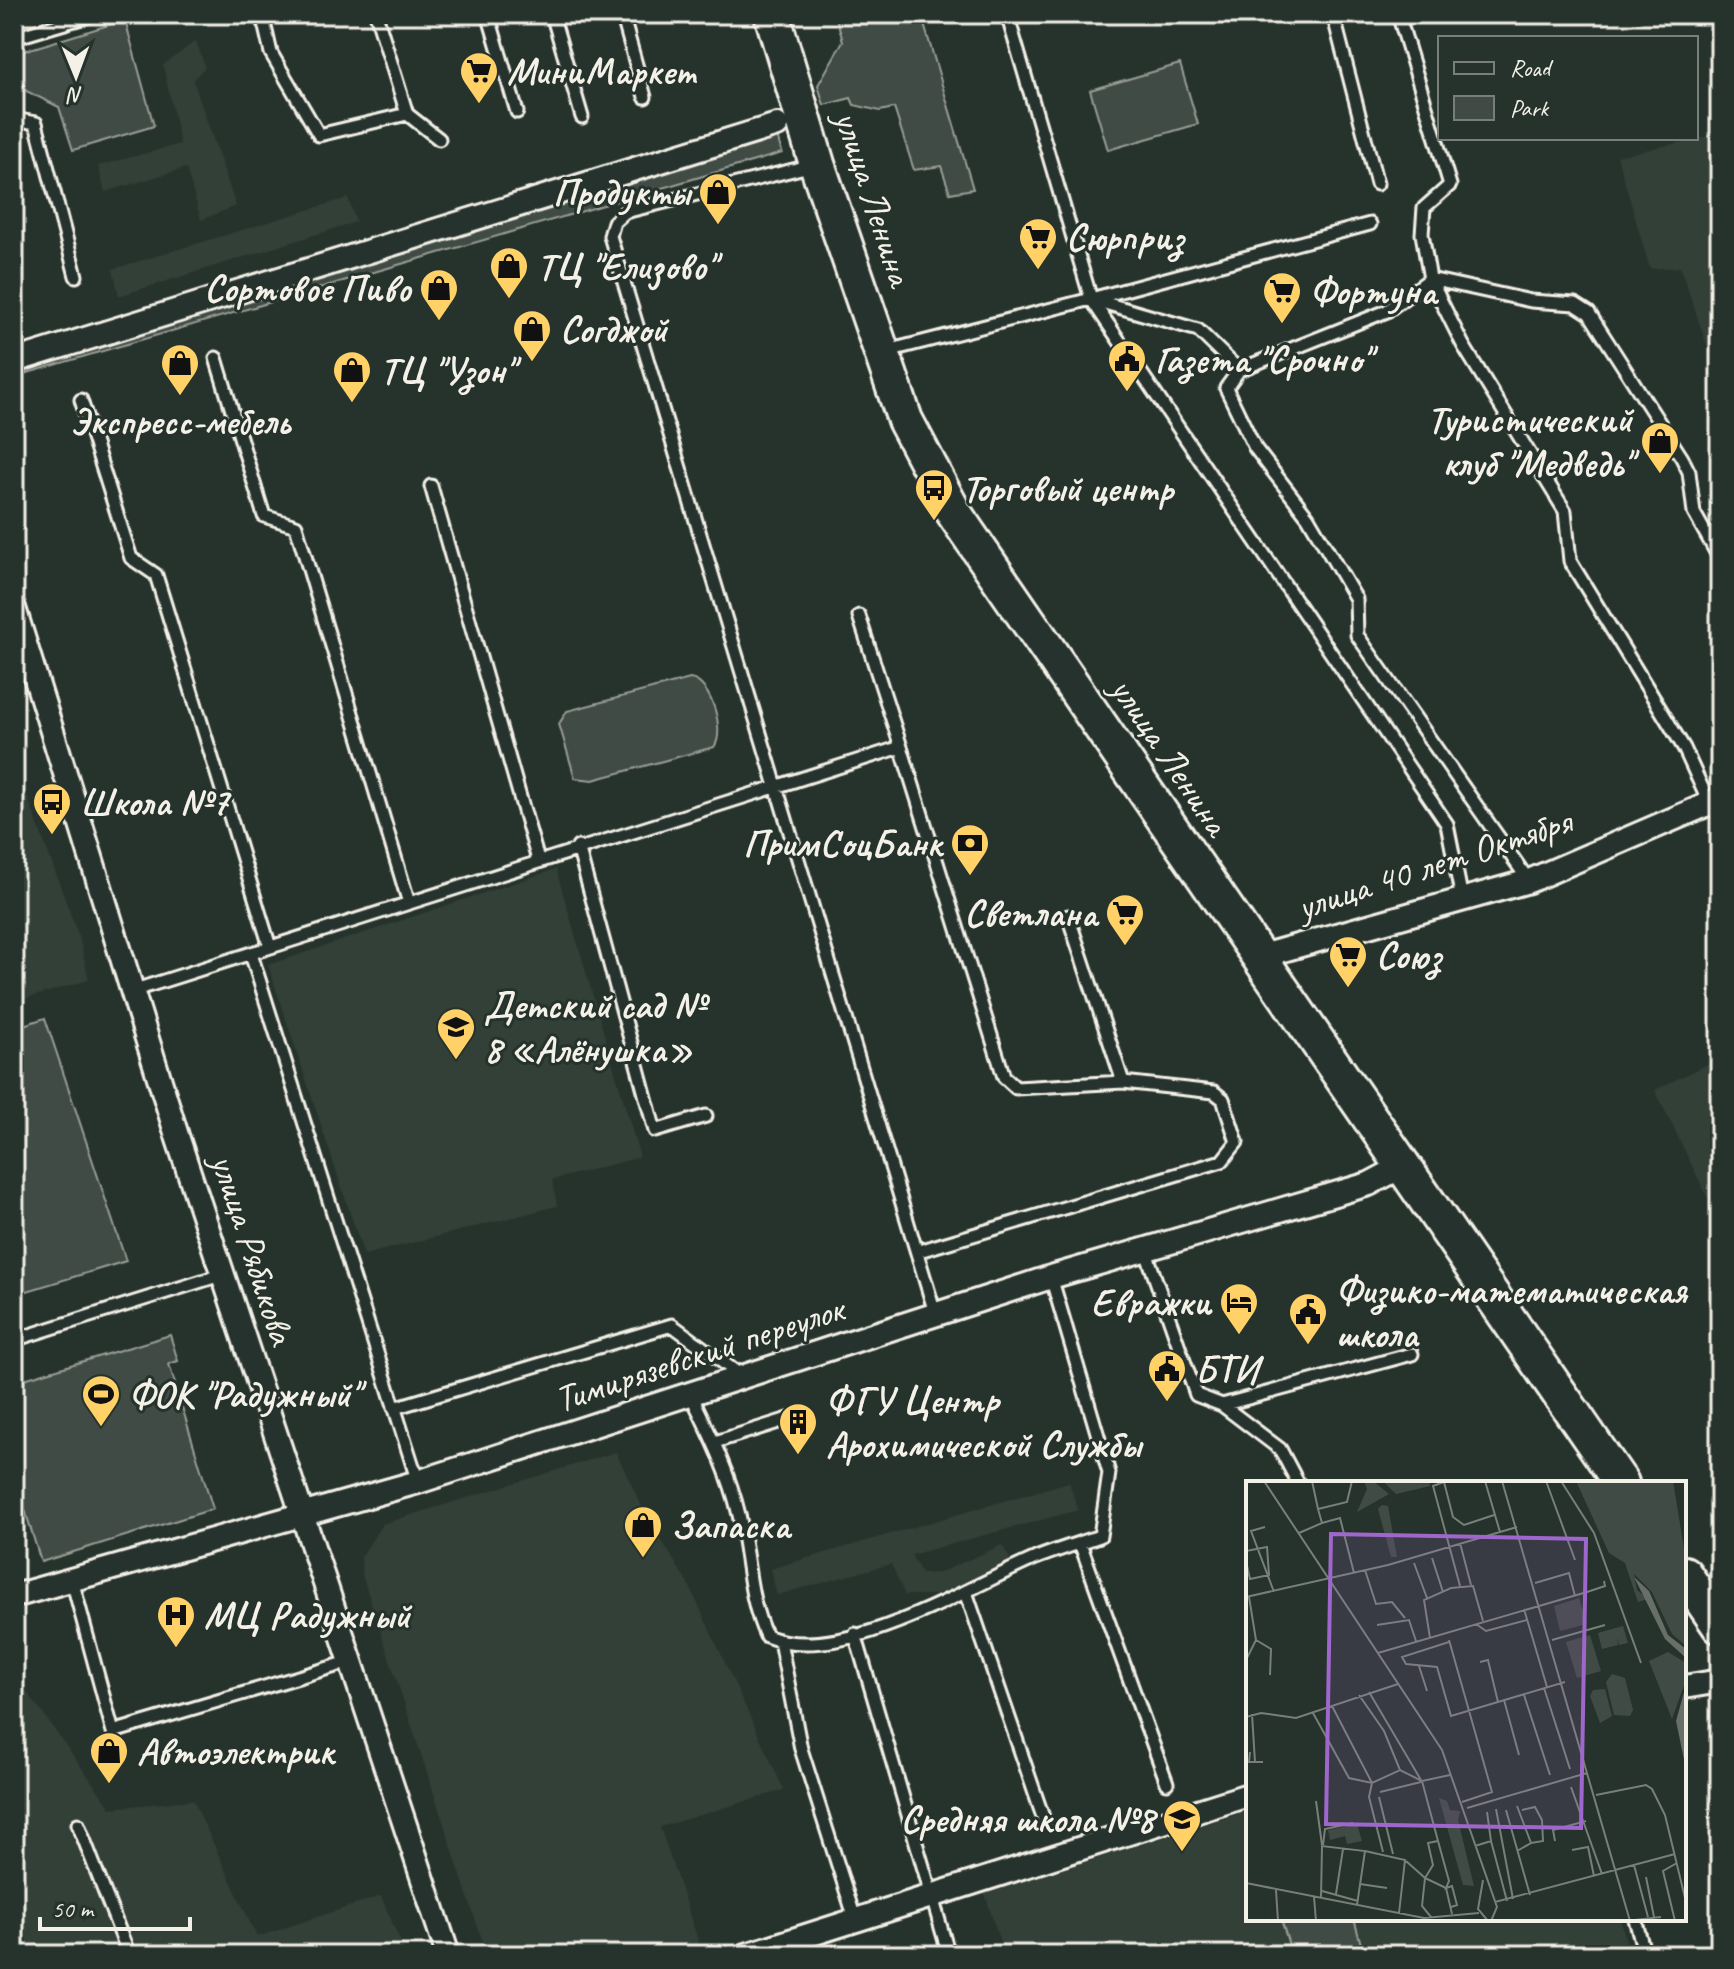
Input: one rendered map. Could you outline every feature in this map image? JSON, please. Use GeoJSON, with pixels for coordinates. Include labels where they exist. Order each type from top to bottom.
{"type":"FeatureCollection","features":[{"type":"Feature","properties":{"kind":"main road","name":"улица Ленина"},"geometry":{"type":"LineString","coordinates":[[772,14],[817,164],[905,420],[954,513],[1620,1481]]}},
{"type":"Feature","properties":{"kind":"main road"},"geometry":{"type":"LineString","coordinates":[[1686,1577],[1720,1626]]}},
{"type":"Feature","properties":{"kind":"street"},"geometry":{"type":"LineString","coordinates":[[14,361],[777,125]]}},
{"type":"Feature","properties":{"kind":"street","name":"улица Рябикова"},"geometry":{"type":"LineString","coordinates":[[14,608],[132,991],[349,1662],[448,1955]]}},
{"type":"Feature","properties":{"kind":"street","name":"улица 40 лет Октября"},"geometry":{"type":"LineString","coordinates":[[1258,957],[1529,881],[1714,801]]}},
{"type":"Feature","properties":{"kind":"street","name":"Тимирязевский переулок"},"geometry":{"type":"LineString","coordinates":[[14,1596],[418,1482],[691,1395],[740,1375],[936,1316],[1051,1277],[1369,1184],[1401,1167]]}},
{"type":"Feature","properties":{"kind":"street"},"geometry":{"type":"LineString","coordinates":[[1686,1687],[1720,1681]]}},
{"type":"Feature","properties":{"kind":"street"},"geometry":{"type":"LineString","coordinates":[[746,1955],[1246,1796]]}},
{"type":"Feature","properties":{"kind":"lane"},"geometry":{"type":"LineString","coordinates":[[14,38],[95,14]]}},
{"type":"Feature","properties":{"kind":"lane"},"geometry":{"type":"LineString","coordinates":[[262,14],[271,53],[319,135],[407,114]]}},
{"type":"Feature","properties":{"kind":"lane"},"geometry":{"type":"LineString","coordinates":[[376,14],[407,114],[439,139]]}},
{"type":"Feature","properties":{"kind":"lane"},"geometry":{"type":"LineString","coordinates":[[488,14],[517,112]]}},
{"type":"Feature","properties":{"kind":"lane"},"geometry":{"type":"LineString","coordinates":[[552,14],[582,117]]}},
{"type":"Feature","properties":{"kind":"lane"},"geometry":{"type":"LineString","coordinates":[[622,14],[645,97]]}},
{"type":"Feature","properties":{"kind":"lane"},"geometry":{"type":"LineString","coordinates":[[1007,14],[1091,299],[1447,824],[1462,899]]}},
{"type":"Feature","properties":{"kind":"lane"},"geometry":{"type":"LineString","coordinates":[[1333,14],[1377,184]]}},
{"type":"Feature","properties":{"kind":"lane"},"geometry":{"type":"LineString","coordinates":[[1398,14],[1450,185],[1424,208],[1422,234],[1430,279],[1463,345],[1565,511],[1570,561],[1714,801]]}},
{"type":"Feature","properties":{"kind":"lane"},"geometry":{"type":"LineString","coordinates":[[14,119],[36,123],[76,276]]}},
{"type":"Feature","properties":{"kind":"lane"},"geometry":{"type":"LineString","coordinates":[[817,164],[625,212],[614,222],[610,236],[775,787],[919,1251],[936,1316]]}},
{"type":"Feature","properties":{"kind":"lane"},"geometry":{"type":"LineString","coordinates":[[881,353],[1370,224]]}},
{"type":"Feature","properties":{"kind":"lane"},"geometry":{"type":"LineString","coordinates":[[1529,881],[1357,635],[1356,599],[1308,517],[1255,448],[1226,388],[1239,370],[1387,311],[1430,279],[1531,301],[1575,304],[1589,313],[1682,458],[1689,472],[1694,513],[1720,559]]}},
{"type":"Feature","properties":{"kind":"lane"},"geometry":{"type":"LineString","coordinates":[[1091,299],[1198,330],[1239,370]]}},
{"type":"Feature","properties":{"kind":"lane"},"geometry":{"type":"LineString","coordinates":[[216,358],[264,516],[296,526],[408,900]]}},
{"type":"Feature","properties":{"kind":"lane"},"geometry":{"type":"LineString","coordinates":[[81,400],[131,558],[156,575],[270,947]]}},
{"type":"Feature","properties":{"kind":"lane"},"geometry":{"type":"LineString","coordinates":[[431,486],[538,860]]}},
{"type":"Feature","properties":{"kind":"lane"},"geometry":{"type":"LineString","coordinates":[[859,616],[1004,1077],[1016,1088],[1123,1082],[1214,1092],[1223,1099],[1237,1142],[1222,1161],[919,1251]]}},
{"type":"Feature","properties":{"kind":"lane"},"geometry":{"type":"LineString","coordinates":[[132,991],[408,900],[901,747]]}},
{"type":"Feature","properties":{"kind":"lane"},"geometry":{"type":"LineString","coordinates":[[578,847],[655,1131],[706,1116]]}},
{"type":"Feature","properties":{"kind":"lane"},"geometry":{"type":"LineString","coordinates":[[1068,916],[1123,1082]]}},
{"type":"Feature","properties":{"kind":"lane"},"geometry":{"type":"LineString","coordinates":[[251,954],[418,1482]]}},
{"type":"Feature","properties":{"kind":"lane"},"geometry":{"type":"LineString","coordinates":[[1145,1249],[1196,1395],[1222,1405],[1280,1449],[1297,1481]]}},
{"type":"Feature","properties":{"kind":"lane"},"geometry":{"type":"LineString","coordinates":[[14,1340],[224,1274]]}},
{"type":"Feature","properties":{"kind":"lane"},"geometry":{"type":"LineString","coordinates":[[691,1395],[715,1442],[739,1516],[759,1621],[766,1636],[808,1645],[917,1615],[1037,1558],[1100,1536],[1109,1473],[1051,1277]]}},
{"type":"Feature","properties":{"kind":"lane"},"geometry":{"type":"LineString","coordinates":[[394,1408],[672,1325],[740,1375]]}},
{"type":"Feature","properties":{"kind":"lane"},"geometry":{"type":"LineString","coordinates":[[1222,1405],[1412,1354]]}},
{"type":"Feature","properties":{"kind":"lane"},"geometry":{"type":"LineString","coordinates":[[715,1442],[801,1415]]}},
{"type":"Feature","properties":{"kind":"lane"},"geometry":{"type":"LineString","coordinates":[[1080,1543],[1167,1783]]}},
{"type":"Feature","properties":{"kind":"lane"},"geometry":{"type":"LineString","coordinates":[[72,1580],[113,1732],[349,1662]]}},
{"type":"Feature","properties":{"kind":"lane"},"geometry":{"type":"LineString","coordinates":[[966,1592],[1044,1820]]}},
{"type":"Feature","properties":{"kind":"lane"},"geometry":{"type":"LineString","coordinates":[[855,1634],[949,1955]]}},
{"type":"Feature","properties":{"kind":"lane"},"geometry":{"type":"LineString","coordinates":[[780,1641],[801,1749],[856,1922]]}},
{"type":"Feature","properties":{"kind":"lane"},"geometry":{"type":"LineString","coordinates":[[78,1824],[129,1955]]}},
{"type":"Feature","properties":{"kind":"lane"},"geometry":{"type":"LineString","coordinates":[[1636,1921],[1645,1955]]}},
{"type":"Feature","properties":{"kind":"shaded area"},"geometry":{"type":"Polygon","coordinates":[[[196,41],[205,67],[193,80],[236,206],[201,220],[186,168],[105,192],[98,166],[180,144],[163,65],[196,41]]]}},
{"type":"Feature","properties":{"kind":"shaded area"},"geometry":{"type":"Polygon","coordinates":[[[1720,134],[1720,383],[1680,267],[1650,269],[1617,156],[1720,134]]]}},
{"type":"Feature","properties":{"kind":"shaded area"},"geometry":{"type":"Polygon","coordinates":[[[348,198],[356,222],[119,296],[113,269],[348,198]]]}},
{"type":"Feature","properties":{"kind":"shaded area"},"geometry":{"type":"Polygon","coordinates":[[[14,760],[79,937],[89,980],[14,1002],[14,760]]]}},
{"type":"Feature","properties":{"kind":"shaded area","name":"Детский сад № 8 «Алёнушка»"},"geometry":{"type":"Polygon","coordinates":[[[556,869],[640,1157],[552,1180],[557,1206],[364,1255],[268,965],[556,869]]]}},
{"type":"Feature","properties":{"kind":"shaded area"},"geometry":{"type":"Polygon","coordinates":[[[1720,1058],[1720,1223],[1655,1090],[1720,1058]]]}},
{"type":"Feature","properties":{"kind":"shaded area"},"geometry":{"type":"Polygon","coordinates":[[[616,1452],[645,1513],[690,1587],[784,1790],[660,1827],[703,1955],[487,1955],[362,1575],[361,1557],[382,1524],[616,1452]]]}},
{"type":"Feature","properties":{"kind":"shaded area"},"geometry":{"type":"Polygon","coordinates":[[[1069,1482],[1078,1510],[911,1555],[922,1574],[939,1573],[1002,1545],[1012,1562],[936,1595],[905,1595],[891,1564],[777,1595],[770,1569],[1069,1482]]]}},
{"type":"Feature","properties":{"kind":"shaded area"},"geometry":{"type":"Polygon","coordinates":[[[14,1674],[111,1808],[193,1800],[257,1937],[381,1896],[406,1955],[14,1955],[14,1674]]]}},
{"type":"Feature","properties":{"kind":"shaded area","name":"Средняя школа №8"},"geometry":{"type":"Polygon","coordinates":[[[1246,1812],[1246,1921],[1621,1921],[1630,1955],[1004,1955],[985,1894],[1246,1812]]]}},
{"type":"Feature","properties":{"kind":"green space"},"geometry":{"type":"Polygon","coordinates":[[[835,14],[921,14],[973,189],[950,193],[941,166],[914,170],[894,108],[880,111],[854,105],[851,98],[824,105],[818,85],[843,41],[835,14]]]}},
{"type":"Feature","properties":{"kind":"green space"},"geometry":{"type":"Polygon","coordinates":[[[125,20],[154,126],[73,150],[59,107],[14,85],[14,54],[125,20]]]}},
{"type":"Feature","properties":{"kind":"green space"},"geometry":{"type":"Polygon","coordinates":[[[1180,64],[1198,124],[1108,150],[1090,90],[1180,64]]]}},
{"type":"Feature","properties":{"kind":"green space"},"geometry":{"type":"Polygon","coordinates":[[[772,119],[782,153],[14,377],[14,348],[772,119]]]}},
{"type":"Feature","properties":{"kind":"green space"},"geometry":{"type":"Polygon","coordinates":[[[690,679],[704,688],[714,708],[718,730],[714,747],[593,780],[575,778],[559,724],[567,711],[690,679]]]}},
{"type":"Feature","properties":{"kind":"green space"},"geometry":{"type":"Polygon","coordinates":[[[45,1018],[126,1261],[14,1295],[14,1028],[45,1018]]]}},
{"type":"Feature","properties":{"kind":"green space","name":"ФОК \"Радужный\""},"geometry":{"type":"Polygon","coordinates":[[[170,1335],[178,1361],[169,1364],[213,1509],[41,1562],[14,1474],[14,1382],[170,1335]]]}},
{"type":"Feature","properties":{"kind":"green space"},"geometry":{"type":"Polygon","coordinates":[[[1282,1921],[1355,1921],[1364,1955],[1292,1955],[1282,1921]]]}},
{"type":"Feature","properties":{"kind":"place","name":"МиниМаркет"},"geometry":{"type":"Point","coordinates":[479,105]}},
{"type":"Feature","properties":{"kind":"place","name":"Продукты"},"geometry":{"type":"Point","coordinates":[718,226]}},
{"type":"Feature","properties":{"kind":"place","name":"Сюрприз"},"geometry":{"type":"Point","coordinates":[1038,271]}},
{"type":"Feature","properties":{"kind":"place","name":"ТЦ \"Елизово\""},"geometry":{"type":"Point","coordinates":[509,300]}},
{"type":"Feature","properties":{"kind":"place","name":"Сортовое Пиво"},"geometry":{"type":"Point","coordinates":[439,322]}},
{"type":"Feature","properties":{"kind":"place","name":"Фортуна"},"geometry":{"type":"Point","coordinates":[1282,325]}},
{"type":"Feature","properties":{"kind":"place","name":"Согджой"},"geometry":{"type":"Point","coordinates":[532,363]}},
{"type":"Feature","properties":{"kind":"place","name":"Газета \"Срочно\""},"geometry":{"type":"Point","coordinates":[1127,393]}},
{"type":"Feature","properties":{"kind":"place","name":"Экспресс-мебель"},"geometry":{"type":"Point","coordinates":[180,397]}},
{"type":"Feature","properties":{"kind":"place","name":"ТЦ \"Узон\""},"geometry":{"type":"Point","coordinates":[352,404]}},
{"type":"Feature","properties":{"kind":"place","name":"Туристический клуб \"Медведь\""},"geometry":{"type":"Point","coordinates":[1660,475]}},
{"type":"Feature","properties":{"kind":"place","name":"Торговый центр"},"geometry":{"type":"Point","coordinates":[934,522]}},
{"type":"Feature","properties":{"kind":"place","name":"Школа №7"},"geometry":{"type":"Point","coordinates":[52,836]}},
{"type":"Feature","properties":{"kind":"place","name":"ПримСоцБанк"},"geometry":{"type":"Point","coordinates":[970,877]}},
{"type":"Feature","properties":{"kind":"place","name":"Светлана"},"geometry":{"type":"Point","coordinates":[1125,947]}},
{"type":"Feature","properties":{"kind":"place","name":"Союз"},"geometry":{"type":"Point","coordinates":[1348,989]}},
{"type":"Feature","properties":{"kind":"place","name":"Детский сад № 8 «Алёнушка»"},"geometry":{"type":"Point","coordinates":[456,1061]}},
{"type":"Feature","properties":{"kind":"place","name":"Евражки"},"geometry":{"type":"Point","coordinates":[1239,1336]}},
{"type":"Feature","properties":{"kind":"place","name":"Физико-математическая школа"},"geometry":{"type":"Point","coordinates":[1308,1346]}},
{"type":"Feature","properties":{"kind":"place","name":"БТИ"},"geometry":{"type":"Point","coordinates":[1167,1403]}},
{"type":"Feature","properties":{"kind":"place","name":"ФОК \"Радужный\""},"geometry":{"type":"Point","coordinates":[101,1428]}},
{"type":"Feature","properties":{"kind":"place","name":"ФГУ Центр Арохимической Службы"},"geometry":{"type":"Point","coordinates":[798,1456]}},
{"type":"Feature","properties":{"kind":"place","name":"Запаска"},"geometry":{"type":"Point","coordinates":[643,1559]}},
{"type":"Feature","properties":{"kind":"place","name":"МЦ Радужный"},"geometry":{"type":"Point","coordinates":[176,1649]}},
{"type":"Feature","properties":{"kind":"place","name":"Автоэлектрик"},"geometry":{"type":"Point","coordinates":[109,1785]}},
{"type":"Feature","properties":{"kind":"place","name":"Средняя школа №8"},"geometry":{"type":"Point","coordinates":[1182,1853]}}]}
